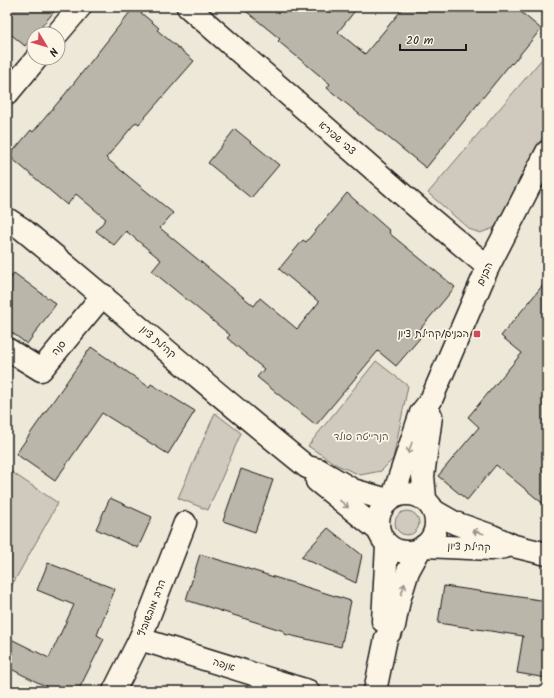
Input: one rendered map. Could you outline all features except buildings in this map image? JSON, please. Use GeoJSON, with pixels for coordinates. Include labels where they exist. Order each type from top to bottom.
{"type":"FeatureCollection","features":[{"type":"Feature","properties":{"kind":"street"},"geometry":{"type":"LineString","coordinates":[[64,26],[80,7]]}},
{"type":"Feature","properties":{"kind":"street","name":"צבי שפירא"},"geometry":{"type":"LineString","coordinates":[[188,7],[419,209],[488,267]]}},
{"type":"Feature","properties":{"kind":"street"},"geometry":{"type":"LineString","coordinates":[[7,94],[30,66]]}},
{"type":"Feature","properties":{"kind":"street","name":"הבנים"},"geometry":{"type":"LineString","coordinates":[[390,498],[421,414],[431,400],[488,267],[547,152]]}},
{"type":"Feature","properties":{"kind":"street","name":"קהילת ציון"},"geometry":{"type":"LineString","coordinates":[[7,219],[21,228],[103,295],[236,410],[307,467],[319,470],[353,490],[390,498]]}},
{"type":"Feature","properties":{"kind":"street","name":"סנה"},"geometry":{"type":"LineString","coordinates":[[7,348],[41,370],[103,295]]}},
{"type":"Feature","properties":{"kind":"street","name":"הבנים"},"geometry":{"type":"LineString","coordinates":[[429,506],[422,476],[431,400]]}},
{"type":"Feature","properties":{"kind":"street","name":"קהילת ציון"},"geometry":{"type":"LineString","coordinates":[[307,467],[311,477],[383,538]]}},
{"type":"Feature","properties":{"kind":"street"},"geometry":{"type":"LineString","coordinates":[[376,691],[386,638],[394,626],[407,576],[422,547],[434,534],[436,526],[429,506],[409,493],[390,498],[379,514],[383,538],[385,605],[383,625],[386,638]]}},
{"type":"Feature","properties":{"kind":"street","name":"קהילת ציון"},"geometry":{"type":"LineString","coordinates":[[429,506],[460,525],[492,536],[514,546],[547,554]]}},
{"type":"Feature","properties":{"kind":"street","name":"הרב מובשוביץ"},"geometry":{"type":"LineString","coordinates":[[114,691],[140,639],[185,523]]}},
{"type":"Feature","properties":{"kind":"street"},"geometry":{"type":"LineString","coordinates":[[383,538],[403,551],[411,552],[422,547]]}},
{"type":"Feature","properties":{"kind":"street","name":"קהילת ציון"},"geometry":{"type":"LineString","coordinates":[[422,547],[491,549],[514,546]]}},
{"type":"Feature","properties":{"kind":"street","name":"אנפה"},"geometry":{"type":"LineString","coordinates":[[140,639],[308,691]]}},
{"type":"Feature","properties":{"kind":"green space"},"geometry":{"type":"Polygon","coordinates":[[[547,53],[547,128],[503,217],[494,228],[480,233],[469,229],[428,193],[547,53]]]}},
{"type":"Feature","properties":{"kind":"green space","name":"הנרייטה סולד"},"geometry":{"type":"Polygon","coordinates":[[[376,361],[408,386],[393,459],[381,471],[360,475],[337,465],[308,446],[376,361]]]}},
{"type":"Feature","properties":{"kind":"green space"},"geometry":{"type":"Polygon","coordinates":[[[215,413],[241,433],[208,510],[178,498],[215,413]]]}},
{"type":"Feature","properties":{"kind":"green space"},"geometry":{"type":"Polygon","coordinates":[[[7,469],[58,503],[7,594],[7,469]]]}},
{"type":"Feature","properties":{"kind":"green space"},"geometry":{"type":"Polygon","coordinates":[[[407,511],[416,514],[419,523],[416,532],[407,535],[398,532],[395,523],[398,514],[407,511]]]}},
{"type":"Feature","properties":{"kind":"place","name":"הבנים/קהילת ציון"},"geometry":{"type":"Point","coordinates":[477,334]}}]}
